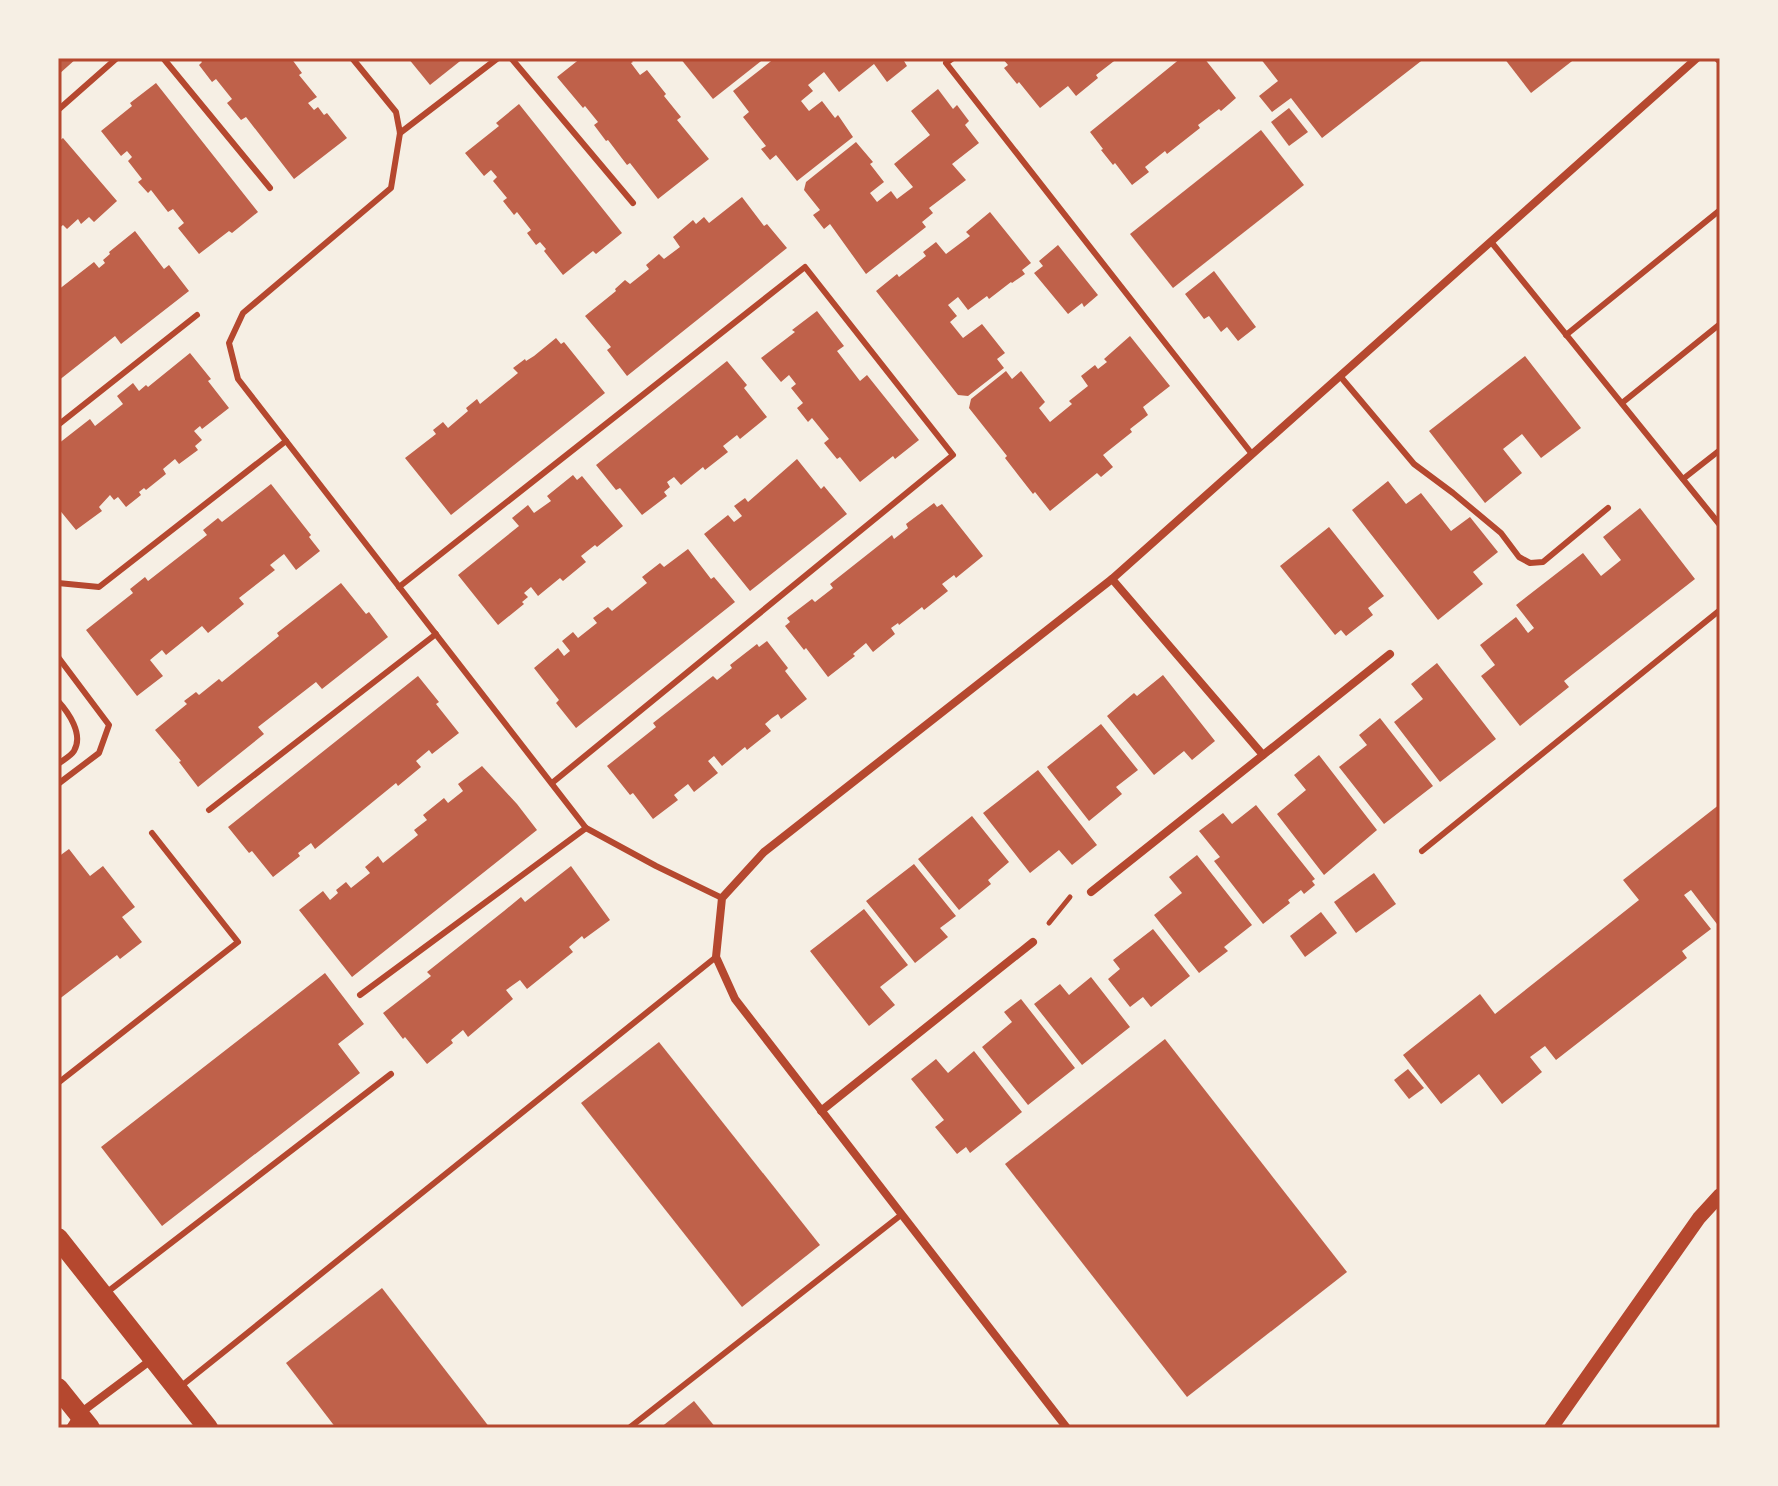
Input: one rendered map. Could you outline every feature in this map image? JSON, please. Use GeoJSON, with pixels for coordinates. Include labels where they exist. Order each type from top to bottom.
{"type":"FeatureCollection","features":[{"type":"Feature","properties":{"kind":"main road"},"geometry":{"type":"LineString","coordinates":[[58,1238],[208,1428]]}},
{"type":"Feature","properties":{"kind":"main road"},"geometry":{"type":"LineString","coordinates":[[58,1388],[79,1423]]}},
{"type":"Feature","properties":{"kind":"street"},"geometry":{"type":"LineString","coordinates":[[1067,1428],[735,999],[716,957],[722,898],[764,852],[1112,579],[1697,58]]}},
{"type":"Feature","properties":{"kind":"street"},"geometry":{"type":"LineString","coordinates":[[1112,579],[1263,755]]}},
{"type":"Feature","properties":{"kind":"street"},"geometry":{"type":"LineString","coordinates":[[1091,892],[1390,654]]}},
{"type":"Feature","properties":{"kind":"street"},"geometry":{"type":"LineString","coordinates":[[821,1111],[1033,942]]}},
{"type":"Feature","properties":{"kind":"street"},"geometry":{"type":"LineString","coordinates":[[1551,1428],[1699,1218],[1720,1195]]}},
{"type":"Feature","properties":{"kind":"street"},"geometry":{"type":"LineString","coordinates":[[79,1423],[153,1358]]}},
{"type":"Feature","properties":{"kind":"lane"},"geometry":{"type":"LineString","coordinates":[[58,110],[117,58]]}},
{"type":"Feature","properties":{"kind":"lane"},"geometry":{"type":"LineString","coordinates":[[163,58],[270,188]]}},
{"type":"Feature","properties":{"kind":"lane"},"geometry":{"type":"LineString","coordinates":[[352,58],[396,112],[400,133],[391,188],[243,313],[229,343],[238,379],[586,828],[722,898]]}},
{"type":"Feature","properties":{"kind":"lane"},"geometry":{"type":"LineString","coordinates":[[400,133],[498,58]]}},
{"type":"Feature","properties":{"kind":"lane"},"geometry":{"type":"LineString","coordinates":[[511,58],[633,203]]}},
{"type":"Feature","properties":{"kind":"lane"},"geometry":{"type":"LineString","coordinates":[[953,58],[946,63],[1252,454]]}},
{"type":"Feature","properties":{"kind":"lane"},"geometry":{"type":"LineString","coordinates":[[1566,335],[1720,210]]}},
{"type":"Feature","properties":{"kind":"lane"},"geometry":{"type":"LineString","coordinates":[[1492,243],[1720,525]]}},
{"type":"Feature","properties":{"kind":"lane"},"geometry":{"type":"LineString","coordinates":[[399,587],[805,267],[953,455],[552,783]]}},
{"type":"Feature","properties":{"kind":"lane"},"geometry":{"type":"LineString","coordinates":[[58,425],[197,315]]}},
{"type":"Feature","properties":{"kind":"lane"},"geometry":{"type":"LineString","coordinates":[[1622,403],[1720,324]]}},
{"type":"Feature","properties":{"kind":"lane"},"geometry":{"type":"LineString","coordinates":[[1340,376],[1414,464],[1501,533],[1519,557],[1530,563],[1543,562],[1608,508]]}},
{"type":"Feature","properties":{"kind":"lane"},"geometry":{"type":"LineString","coordinates":[[58,583],[99,587],[286,441]]}},
{"type":"Feature","properties":{"kind":"lane"},"geometry":{"type":"LineString","coordinates":[[1683,479],[1720,450]]}},
{"type":"Feature","properties":{"kind":"lane"},"geometry":{"type":"LineString","coordinates":[[1422,851],[1720,610]]}},
{"type":"Feature","properties":{"kind":"lane"},"geometry":{"type":"LineString","coordinates":[[209,810],[436,634]]}},
{"type":"Feature","properties":{"kind":"lane"},"geometry":{"type":"LineString","coordinates":[[58,657],[109,725],[99,753],[58,784]]}},
{"type":"Feature","properties":{"kind":"lane"},"geometry":{"type":"LineString","coordinates":[[58,701],[69,714],[77,738],[74,751],[58,764]]}},
{"type":"Feature","properties":{"kind":"lane"},"geometry":{"type":"LineString","coordinates":[[360,995],[586,828]]}},
{"type":"Feature","properties":{"kind":"lane"},"geometry":{"type":"LineString","coordinates":[[58,1083],[238,942],[152,833]]}},
{"type":"Feature","properties":{"kind":"lane"},"geometry":{"type":"LineString","coordinates":[[178,1389],[716,957]]}},
{"type":"Feature","properties":{"kind":"lane"},"geometry":{"type":"LineString","coordinates":[[103,1295],[391,1074]]}},
{"type":"Feature","properties":{"kind":"lane"},"geometry":{"type":"LineString","coordinates":[[629,1428],[901,1215]]}},
{"type":"Feature","properties":{"kind":"path"},"geometry":{"type":"LineString","coordinates":[[1033,942],[1067,899],[1077,892],[1091,892]]}},
{"type":"Feature","properties":{"kind":"building"},"geometry":{"type":"Polygon","coordinates":[[[58,58],[77,58],[58,75],[58,58]]]}},
{"type":"Feature","properties":{"kind":"building"},"geometry":{"type":"Polygon","coordinates":[[[199,58],[291,58],[302,73],[299,75],[317,97],[308,103],[314,110],[318,107],[324,115],[327,113],[347,138],[294,179],[246,117],[241,120],[227,103],[232,99],[216,79],[212,82],[199,65],[202,62],[199,58]]]}},
{"type":"Feature","properties":{"kind":"building"},"geometry":{"type":"Polygon","coordinates":[[[408,58],[464,58],[430,85],[408,58]]]}},
{"type":"Feature","properties":{"kind":"building"},"geometry":{"type":"Polygon","coordinates":[[[581,58],[629,58],[640,75],[647,70],[681,117],[677,120],[709,159],[658,199],[630,163],[627,165],[606,141],[594,125],[598,122],[585,106],[583,108],[557,77],[581,58]]]}},
{"type":"Feature","properties":{"kind":"building"},"geometry":{"type":"Polygon","coordinates":[[[680,58],[765,58],[713,99],[680,58]]]}},
{"type":"Feature","properties":{"kind":"building"},"geometry":{"type":"Polygon","coordinates":[[[775,58],[907,58],[904,61],[907,66],[887,82],[874,64],[839,92],[824,72],[808,85],[813,91],[801,101],[809,111],[822,101],[835,118],[838,115],[853,137],[797,181],[776,155],[770,160],[761,149],[766,146],[743,117],[749,112],[733,91],[775,58]]]}},
{"type":"Feature","properties":{"kind":"building"},"geometry":{"type":"Polygon","coordinates":[[[1002,58],[1118,58],[1076,96],[1068,86],[1040,108],[1004,68],[1008,65],[1002,58]]]}},
{"type":"Feature","properties":{"kind":"building"},"geometry":{"type":"Polygon","coordinates":[[[1181,58],[1204,58],[1236,98],[1198,125],[1200,128],[1167,154],[1165,151],[1145,167],[1149,172],[1132,185],[1101,150],[1090,132],[1181,58]]]}},
{"type":"Feature","properties":{"kind":"building"},"geometry":{"type":"Polygon","coordinates":[[[1260,58],[1425,58],[1322,138],[1291,98],[1272,112],[1259,96],[1278,81],[1260,58]]]}},
{"type":"Feature","properties":{"kind":"building"},"geometry":{"type":"Polygon","coordinates":[[[1504,58],[1576,58],[1531,93],[1504,58]]]}},
{"type":"Feature","properties":{"kind":"building"},"geometry":{"type":"Polygon","coordinates":[[[156,83],[258,212],[199,254],[178,228],[184,223],[173,209],[168,212],[151,190],[148,193],[138,182],[142,179],[128,161],[132,157],[127,151],[121,156],[101,131],[156,83]]]}},
{"type":"Feature","properties":{"kind":"building"},"geometry":{"type":"Polygon","coordinates":[[[938,89],[953,109],[957,105],[969,121],[965,125],[979,143],[952,164],[966,180],[929,208],[933,213],[922,222],[926,227],[866,274],[830,224],[824,229],[813,215],[820,210],[804,190],[806,182],[856,142],[873,162],[870,164],[884,182],[870,193],[877,202],[891,191],[897,199],[913,187],[894,164],[930,135],[911,111],[938,89]]]}},
{"type":"Feature","properties":{"kind":"building"},"geometry":{"type":"Polygon","coordinates":[[[519,104],[622,233],[563,275],[540,242],[536,245],[527,233],[531,230],[517,212],[514,215],[503,201],[507,198],[493,181],[497,177],[491,170],[484,176],[465,153],[499,126],[496,123],[519,104]]]}},
{"type":"Feature","properties":{"kind":"building"},"geometry":{"type":"Polygon","coordinates":[[[1289,108],[1308,132],[1289,146],[1271,122],[1289,108]]]}},
{"type":"Feature","properties":{"kind":"building"},"geometry":{"type":"Polygon","coordinates":[[[1261,130],[1304,185],[1173,288],[1130,234],[1261,130]]]}},
{"type":"Feature","properties":{"kind":"building"},"geometry":{"type":"Polygon","coordinates":[[[63,138],[117,201],[94,222],[89,217],[81,224],[78,219],[67,229],[63,225],[58,229],[58,142],[63,138]]]}},
{"type":"Feature","properties":{"kind":"building"},"geometry":{"type":"Polygon","coordinates":[[[742,197],[764,226],[767,224],[787,248],[627,376],[607,350],[611,347],[585,316],[625,280],[630,284],[649,269],[646,265],[659,254],[664,259],[680,247],[673,237],[693,220],[696,224],[704,217],[709,223],[742,197]]]}},
{"type":"Feature","properties":{"kind":"building"},"geometry":{"type":"Polygon","coordinates":[[[990,212],[1031,263],[1022,270],[1025,274],[968,310],[958,297],[948,305],[957,316],[950,322],[963,338],[982,324],[1005,353],[997,359],[1004,368],[968,396],[958,395],[876,291],[926,256],[923,252],[936,242],[946,254],[970,236],[966,232],[990,212]]]}},
{"type":"Feature","properties":{"kind":"building"},"geometry":{"type":"Polygon","coordinates":[[[135,231],[164,269],[169,265],[189,291],[121,344],[115,336],[58,381],[58,290],[94,262],[99,268],[105,263],[103,260],[109,252],[135,231]]]}},
{"type":"Feature","properties":{"kind":"building"},"geometry":{"type":"Polygon","coordinates":[[[1058,245],[1098,295],[1084,307],[1082,303],[1068,314],[1034,273],[1043,266],[1039,261],[1058,245]]]}},
{"type":"Feature","properties":{"kind":"building"},"geometry":{"type":"Polygon","coordinates":[[[1214,271],[1256,327],[1238,341],[1227,327],[1221,332],[1209,316],[1204,319],[1185,294],[1214,271]]]}},
{"type":"Feature","properties":{"kind":"building"},"geometry":{"type":"Polygon","coordinates":[[[817,311],[844,346],[837,351],[860,381],[867,375],[919,440],[860,482],[824,443],[829,439],[812,418],[808,422],[797,408],[803,403],[791,388],[796,384],[789,375],[781,382],[761,358],[817,311]]]}},
{"type":"Feature","properties":{"kind":"building"},"geometry":{"type":"Polygon","coordinates":[[[1130,336],[1170,386],[1143,407],[1148,415],[1130,429],[1132,432],[1103,455],[1113,467],[1101,477],[1097,473],[1050,511],[1035,492],[1033,494],[969,408],[971,399],[1006,371],[1012,379],[1021,371],[1045,402],[1039,408],[1050,422],[1088,386],[1081,376],[1095,365],[1098,369],[1107,362],[1104,359],[1130,336]]]}},
{"type":"Feature","properties":{"kind":"building"},"geometry":{"type":"Polygon","coordinates":[[[556,338],[561,344],[564,342],[605,393],[451,515],[405,458],[436,434],[433,430],[443,422],[448,428],[477,399],[480,404],[518,373],[513,368],[556,338]]]}},
{"type":"Feature","properties":{"kind":"building"},"geometry":{"type":"Polygon","coordinates":[[[190,353],[229,408],[202,429],[200,426],[194,431],[202,440],[195,446],[198,450],[179,464],[175,459],[163,469],[166,474],[139,492],[141,495],[126,507],[118,497],[114,500],[110,495],[99,507],[102,511],[76,530],[58,508],[58,444],[90,419],[95,426],[123,404],[117,396],[133,383],[139,391],[146,385],[148,387],[190,353]]]}},
{"type":"Feature","properties":{"kind":"building"},"geometry":{"type":"Polygon","coordinates":[[[1525,356],[1581,428],[1541,458],[1522,434],[1503,449],[1522,473],[1485,503],[1429,431],[1525,356]]]}},
{"type":"Feature","properties":{"kind":"building"},"geometry":{"type":"Polygon","coordinates":[[[727,361],[767,417],[740,439],[737,435],[723,446],[728,452],[705,470],[703,467],[681,485],[674,477],[667,482],[670,487],[664,492],[667,496],[642,515],[596,465],[727,361]]]}},
{"type":"Feature","properties":{"kind":"building"},"geometry":{"type":"Polygon","coordinates":[[[797,459],[821,489],[824,486],[847,514],[750,591],[704,534],[728,515],[734,522],[742,516],[734,506],[745,498],[748,502],[797,459]]]}},
{"type":"Feature","properties":{"kind":"building"},"geometry":{"type":"Polygon","coordinates":[[[573,475],[577,480],[582,476],[623,526],[581,556],[586,562],[563,581],[560,578],[538,596],[531,587],[524,593],[528,597],[522,602],[524,604],[498,625],[458,575],[519,526],[512,518],[528,505],[534,513],[551,501],[547,496],[573,475]]]}},
{"type":"Feature","properties":{"kind":"building"},"geometry":{"type":"Polygon","coordinates":[[[1388,481],[1406,504],[1421,493],[1451,531],[1470,517],[1498,552],[1473,572],[1483,584],[1438,620],[1352,510],[1388,481]]]}},
{"type":"Feature","properties":{"kind":"building"},"geometry":{"type":"Polygon","coordinates":[[[271,484],[320,551],[296,570],[284,554],[270,565],[275,570],[239,598],[244,604],[208,633],[202,626],[166,655],[162,650],[150,660],[163,676],[137,696],[86,630],[133,593],[130,589],[145,577],[148,581],[207,535],[203,530],[218,518],[222,522],[271,484]]]}},
{"type":"Feature","properties":{"kind":"building"},"geometry":{"type":"Polygon","coordinates":[[[934,503],[937,507],[942,504],[983,556],[956,578],[954,575],[942,584],[948,591],[924,610],[922,607],[891,628],[895,634],[873,652],[866,643],[828,677],[785,626],[790,622],[787,618],[833,588],[830,584],[892,535],[894,539],[908,528],[906,524],[934,503]]]}},
{"type":"Feature","properties":{"kind":"building"},"geometry":{"type":"Polygon","coordinates":[[[1640,508],[1695,579],[1564,681],[1569,687],[1520,726],[1481,676],[1495,665],[1480,645],[1516,617],[1528,633],[1534,628],[1516,605],[1583,553],[1601,576],[1621,560],[1603,537],[1640,508]]]}},
{"type":"Feature","properties":{"kind":"building"},"geometry":{"type":"Polygon","coordinates":[[[1329,527],[1384,596],[1368,608],[1373,615],[1346,636],[1341,630],[1335,635],[1280,566],[1329,527]]]}},
{"type":"Feature","properties":{"kind":"building"},"geometry":{"type":"Polygon","coordinates":[[[688,549],[711,579],[714,577],[735,602],[576,728],[534,668],[558,648],[564,656],[570,651],[562,641],[573,632],[578,638],[597,623],[593,618],[608,607],[612,611],[647,583],[642,577],[660,563],[664,567],[688,549]]]}},
{"type":"Feature","properties":{"kind":"building"},"geometry":{"type":"Polygon","coordinates":[[[341,583],[388,637],[322,689],[316,682],[258,727],[264,734],[198,787],[155,730],[187,704],[184,701],[196,692],[199,695],[219,679],[222,682],[279,636],[277,633],[341,583]]]}},
{"type":"Feature","properties":{"kind":"building"},"geometry":{"type":"Polygon","coordinates":[[[767,641],[807,699],[781,719],[778,714],[772,718],[765,724],[771,731],[722,766],[714,756],[708,761],[718,773],[694,792],[688,784],[674,795],[678,800],[653,819],[607,766],[656,727],[653,723],[713,676],[717,680],[732,668],[730,665],[757,644],[759,647],[767,641]]]}},
{"type":"Feature","properties":{"kind":"building"},"geometry":{"type":"Polygon","coordinates":[[[1437,663],[1496,739],[1440,782],[1394,722],[1423,699],[1411,684],[1437,663]]]}},
{"type":"Feature","properties":{"kind":"building"},"geometry":{"type":"Polygon","coordinates":[[[1163,675],[1215,741],[1192,760],[1184,751],[1154,775],[1107,716],[1134,693],[1137,696],[1163,675]]]}},
{"type":"Feature","properties":{"kind":"building"},"geometry":{"type":"Polygon","coordinates":[[[418,676],[459,733],[432,754],[429,750],[416,761],[421,767],[398,786],[396,783],[315,849],[311,843],[273,877],[228,827],[418,676]]]}},
{"type":"Feature","properties":{"kind":"building"},"geometry":{"type":"Polygon","coordinates":[[[1380,718],[1433,786],[1384,824],[1339,767],[1367,745],[1359,735],[1380,718]]]}},
{"type":"Feature","properties":{"kind":"building"},"geometry":{"type":"Polygon","coordinates":[[[1101,724],[1138,770],[1116,787],[1122,794],[1089,821],[1047,767],[1101,724]]]}},
{"type":"Feature","properties":{"kind":"building"},"geometry":{"type":"Polygon","coordinates":[[[1319,755],[1377,830],[1324,875],[1277,814],[1306,790],[1294,775],[1319,755]]]}},
{"type":"Feature","properties":{"kind":"building"},"geometry":{"type":"Polygon","coordinates":[[[482,766],[537,830],[352,977],[299,910],[323,891],[330,900],[346,882],[351,888],[370,873],[365,867],[378,856],[383,863],[418,835],[414,830],[427,820],[423,815],[444,798],[448,803],[463,791],[458,784],[482,766]]]}},
{"type":"Feature","properties":{"kind":"building"},"geometry":{"type":"Polygon","coordinates":[[[1038,770],[1097,845],[1072,865],[1059,850],[1030,873],[983,813],[1038,770]]]}},
{"type":"Feature","properties":{"kind":"building"},"geometry":{"type":"Polygon","coordinates":[[[1720,804],[1720,928],[1691,890],[1684,895],[1711,929],[1682,951],[1687,958],[1556,1060],[1545,1046],[1530,1057],[1542,1072],[1502,1104],[1479,1074],[1441,1104],[1403,1055],[1480,994],[1495,1014],[1639,900],[1623,880],[1720,804]]]}},
{"type":"Feature","properties":{"kind":"building"},"geometry":{"type":"Polygon","coordinates":[[[1256,805],[1315,879],[1312,881],[1315,885],[1304,894],[1301,890],[1263,924],[1214,861],[1220,857],[1199,831],[1223,813],[1232,824],[1256,805]]]}},
{"type":"Feature","properties":{"kind":"building"},"geometry":{"type":"Polygon","coordinates":[[[972,816],[1009,862],[988,880],[991,884],[959,910],[918,859],[972,816]]]}},
{"type":"Feature","properties":{"kind":"building"},"geometry":{"type":"Polygon","coordinates":[[[69,849],[90,876],[103,866],[135,907],[122,917],[142,942],[120,959],[117,955],[58,1000],[58,857],[69,849]]]}},
{"type":"Feature","properties":{"kind":"building"},"geometry":{"type":"Polygon","coordinates":[[[1197,855],[1252,925],[1224,947],[1228,951],[1199,973],[1154,915],[1182,893],[1169,877],[1197,855]]]}},
{"type":"Feature","properties":{"kind":"building"},"geometry":{"type":"Polygon","coordinates":[[[914,864],[956,916],[940,928],[948,937],[915,963],[866,901],[914,864]]]}},
{"type":"Feature","properties":{"kind":"building"},"geometry":{"type":"Polygon","coordinates":[[[571,866],[610,920],[584,939],[582,936],[569,947],[573,952],[527,989],[520,980],[506,990],[513,999],[468,1037],[463,1030],[451,1040],[453,1043],[427,1064],[383,1013],[431,976],[427,972],[521,897],[525,902],[571,866]]]}},
{"type":"Feature","properties":{"kind":"building"},"geometry":{"type":"Polygon","coordinates":[[[1374,873],[1396,904],[1356,933],[1334,902],[1374,873]]]}},
{"type":"Feature","properties":{"kind":"building"},"geometry":{"type":"Polygon","coordinates":[[[864,909],[908,965],[880,987],[895,1005],[869,1026],[810,951],[864,909]]]}},
{"type":"Feature","properties":{"kind":"building"},"geometry":{"type":"Polygon","coordinates":[[[1321,912],[1337,933],[1305,957],[1290,936],[1321,912]]]}},
{"type":"Feature","properties":{"kind":"building"},"geometry":{"type":"Polygon","coordinates":[[[1153,929],[1190,976],[1151,1007],[1143,997],[1130,1007],[1108,979],[1120,969],[1113,960],[1153,929]]]}},
{"type":"Feature","properties":{"kind":"building"},"geometry":{"type":"Polygon","coordinates":[[[325,973],[364,1024],[338,1044],[360,1073],[162,1226],[101,1147],[325,973]]]}},
{"type":"Feature","properties":{"kind":"building"},"geometry":{"type":"Polygon","coordinates":[[[1091,977],[1130,1027],[1082,1065],[1034,1004],[1060,984],[1069,995],[1091,977]]]}},
{"type":"Feature","properties":{"kind":"building"},"geometry":{"type":"Polygon","coordinates":[[[1021,999],[1075,1068],[1028,1105],[982,1047],[1012,1022],[1004,1012],[1021,999]]]}},
{"type":"Feature","properties":{"kind":"building"},"geometry":{"type":"Polygon","coordinates":[[[1165,1039],[1347,1272],[1187,1397],[1005,1164],[1165,1039]]]}},
{"type":"Feature","properties":{"kind":"building"},"geometry":{"type":"Polygon","coordinates":[[[659,1042],[820,1245],[742,1307],[581,1103],[659,1042]]]}},
{"type":"Feature","properties":{"kind":"building"},"geometry":{"type":"Polygon","coordinates":[[[974,1051],[1022,1112],[970,1153],[966,1147],[957,1154],[935,1127],[944,1120],[911,1079],[936,1059],[948,1073],[974,1051]]]}},
{"type":"Feature","properties":{"kind":"building"},"geometry":{"type":"Polygon","coordinates":[[[1408,1069],[1424,1088],[1409,1099],[1394,1080],[1408,1069]]]}},
{"type":"Feature","properties":{"kind":"building"},"geometry":{"type":"Polygon","coordinates":[[[382,1288],[490,1428],[336,1428],[286,1363],[382,1288]]]}},
{"type":"Feature","properties":{"kind":"building"},"geometry":{"type":"Polygon","coordinates":[[[694,1401],[716,1428],[660,1428],[694,1401]]]}}]}
